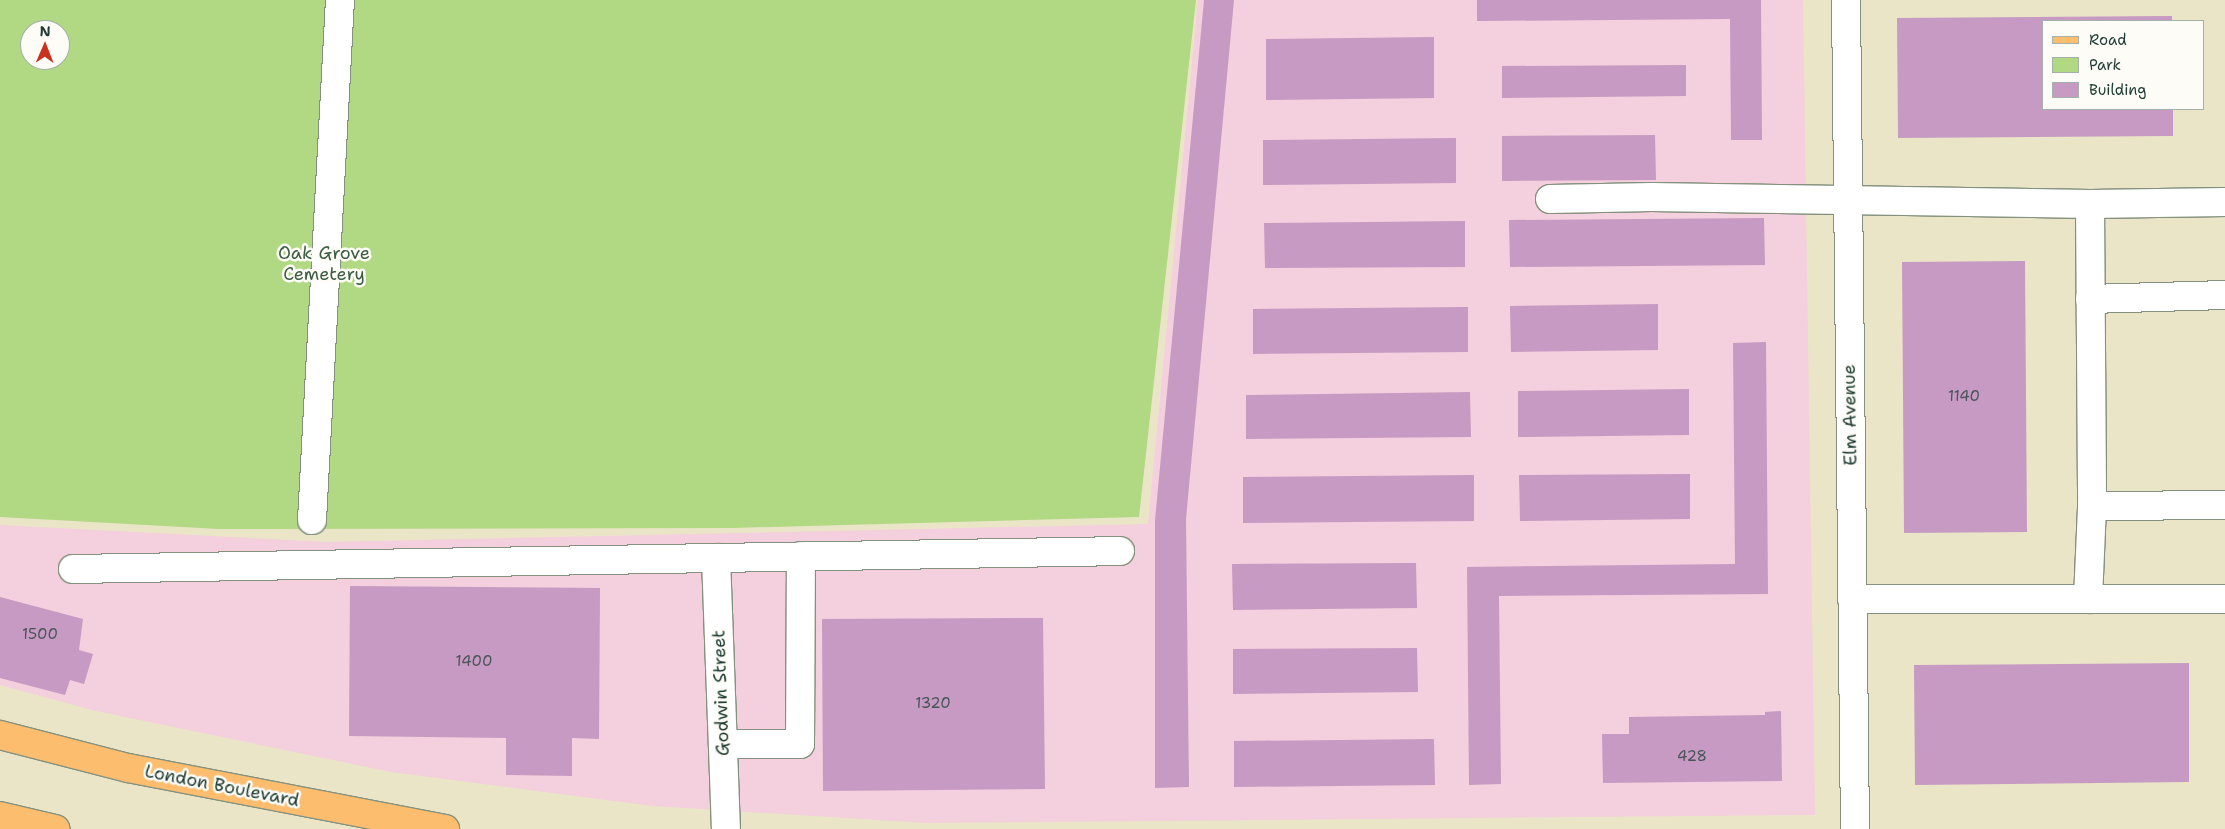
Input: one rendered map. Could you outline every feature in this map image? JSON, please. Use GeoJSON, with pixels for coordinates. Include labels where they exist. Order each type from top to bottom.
{"type":"FeatureCollection","features":[{"type":"Feature","properties":{"kind":"main road","name":"London Boulevard"},"geometry":{"type":"LineString","coordinates":[[0,735],[128,768],[445,829]]}},
{"type":"Feature","properties":{"kind":"main road"},"geometry":{"type":"LineString","coordinates":[[0,816],[55,829]]}},
{"type":"Feature","properties":{"kind":"street"},"geometry":{"type":"LineString","coordinates":[[312,520],[340,0]]}},
{"type":"Feature","properties":{"kind":"street","name":"Elm Avenue"},"geometry":{"type":"LineString","coordinates":[[1846,0],[1855,829]]}},
{"type":"Feature","properties":{"kind":"street"},"geometry":{"type":"LineString","coordinates":[[1550,199],[1662,197],[1848,202],[2090,204],[2225,202]]}},
{"type":"Feature","properties":{"kind":"street"},"geometry":{"type":"LineString","coordinates":[[2088,599],[2092,506],[2090,204]]}},
{"type":"Feature","properties":{"kind":"street"},"geometry":{"type":"LineString","coordinates":[[2090,299],[2225,295]]}},
{"type":"Feature","properties":{"kind":"street"},"geometry":{"type":"LineString","coordinates":[[2092,506],[2225,505]]}},
{"type":"Feature","properties":{"kind":"street"},"geometry":{"type":"LineString","coordinates":[[73,569],[1120,551]]}},
{"type":"Feature","properties":{"kind":"street"},"geometry":{"type":"LineString","coordinates":[[723,744],[800,744],[802,556]]}},
{"type":"Feature","properties":{"kind":"street","name":"Godwin Street"},"geometry":{"type":"LineString","coordinates":[[716,558],[726,829]]}},
{"type":"Feature","properties":{"kind":"street"},"geometry":{"type":"LineString","coordinates":[[1852,599],[2225,599]]}},
{"type":"Feature","properties":{"kind":"shaded area"},"geometry":{"type":"Polygon","coordinates":[[[1198,0],[1803,0],[1815,815],[926,823],[653,806],[391,772],[96,711],[0,685],[0,525],[327,542],[1148,524],[1198,0]]]}},
{"type":"Feature","properties":{"kind":"green space","name":"Oak Grove Cemetery"},"geometry":{"type":"Polygon","coordinates":[[[0,0],[1196,0],[1139,517],[731,528],[219,529],[0,517],[0,0]]]}},
{"type":"Feature","properties":{"kind":"building"},"geometry":{"type":"Polygon","coordinates":[[[1204,0],[1234,0],[1186,519],[1189,787],[1155,788],[1155,520],[1204,0]]]}},
{"type":"Feature","properties":{"kind":"building"},"geometry":{"type":"Polygon","coordinates":[[[1477,0],[1761,0],[1762,140],[1731,140],[1730,19],[1477,21],[1477,0]]]}},
{"type":"Feature","properties":{"kind":"building"},"geometry":{"type":"Polygon","coordinates":[[[2172,16],[2172,20],[2042,20],[2042,110],[2173,110],[2173,136],[1898,138],[1897,18],[2172,16]]]}},
{"type":"Feature","properties":{"kind":"building"},"geometry":{"type":"Polygon","coordinates":[[[1434,37],[1434,98],[1266,100],[1266,39],[1434,37]]]}},
{"type":"Feature","properties":{"kind":"building"},"geometry":{"type":"Polygon","coordinates":[[[1686,65],[1686,96],[1502,98],[1502,66],[1686,65]]]}},
{"type":"Feature","properties":{"kind":"building"},"geometry":{"type":"Polygon","coordinates":[[[1655,135],[1656,180],[1502,181],[1502,136],[1655,135]]]}},
{"type":"Feature","properties":{"kind":"building"},"geometry":{"type":"Polygon","coordinates":[[[1456,138],[1456,183],[1263,185],[1263,140],[1456,138]]]}},
{"type":"Feature","properties":{"kind":"building"},"geometry":{"type":"Polygon","coordinates":[[[1764,218],[1765,265],[1510,267],[1509,220],[1764,218]]]}},
{"type":"Feature","properties":{"kind":"building"},"geometry":{"type":"Polygon","coordinates":[[[1465,221],[1465,267],[1265,268],[1264,223],[1465,221]]]}},
{"type":"Feature","properties":{"kind":"building"},"geometry":{"type":"Polygon","coordinates":[[[2025,261],[2027,532],[1904,533],[1902,262],[2025,261]]]}},
{"type":"Feature","properties":{"kind":"building"},"geometry":{"type":"Polygon","coordinates":[[[1658,304],[1658,350],[1511,352],[1510,306],[1658,304]]]}},
{"type":"Feature","properties":{"kind":"building"},"geometry":{"type":"Polygon","coordinates":[[[1468,307],[1468,352],[1253,354],[1253,309],[1468,307]]]}},
{"type":"Feature","properties":{"kind":"building"},"geometry":{"type":"Polygon","coordinates":[[[1766,342],[1768,594],[1499,596],[1501,784],[1469,785],[1467,567],[1735,564],[1733,343],[1766,342]]]}},
{"type":"Feature","properties":{"kind":"building"},"geometry":{"type":"Polygon","coordinates":[[[1689,389],[1689,435],[1518,437],[1518,391],[1689,389]]]}},
{"type":"Feature","properties":{"kind":"building"},"geometry":{"type":"Polygon","coordinates":[[[1470,392],[1471,437],[1246,439],[1246,395],[1470,392]]]}},
{"type":"Feature","properties":{"kind":"building"},"geometry":{"type":"Polygon","coordinates":[[[1690,474],[1690,519],[1520,521],[1519,475],[1690,474]]]}},
{"type":"Feature","properties":{"kind":"building"},"geometry":{"type":"Polygon","coordinates":[[[1474,475],[1474,521],[1243,523],[1243,477],[1474,475]]]}},
{"type":"Feature","properties":{"kind":"building"},"geometry":{"type":"Polygon","coordinates":[[[1416,563],[1417,608],[1233,610],[1232,564],[1416,563]]]}},
{"type":"Feature","properties":{"kind":"building"},"geometry":{"type":"Polygon","coordinates":[[[350,586],[600,588],[599,739],[572,738],[572,776],[506,775],[506,738],[349,736],[350,586]]]}},
{"type":"Feature","properties":{"kind":"building"},"geometry":{"type":"Polygon","coordinates":[[[0,597],[83,619],[79,650],[93,654],[84,684],[70,680],[65,695],[0,678],[0,597]]]}},
{"type":"Feature","properties":{"kind":"building"},"geometry":{"type":"Polygon","coordinates":[[[1043,618],[1045,789],[823,791],[822,619],[1043,618]]]}},
{"type":"Feature","properties":{"kind":"building"},"geometry":{"type":"Polygon","coordinates":[[[1417,648],[1418,692],[1233,694],[1233,649],[1417,648]]]}},
{"type":"Feature","properties":{"kind":"building"},"geometry":{"type":"Polygon","coordinates":[[[2189,663],[2189,782],[1915,785],[1914,665],[2189,663]]]}},
{"type":"Feature","properties":{"kind":"building"},"geometry":{"type":"Polygon","coordinates":[[[1781,711],[1782,781],[1603,783],[1602,734],[1629,734],[1629,717],[1765,715],[1765,712],[1781,711]]]}},
{"type":"Feature","properties":{"kind":"building"},"geometry":{"type":"Polygon","coordinates":[[[1434,739],[1435,785],[1234,787],[1234,741],[1434,739]]]}}]}
